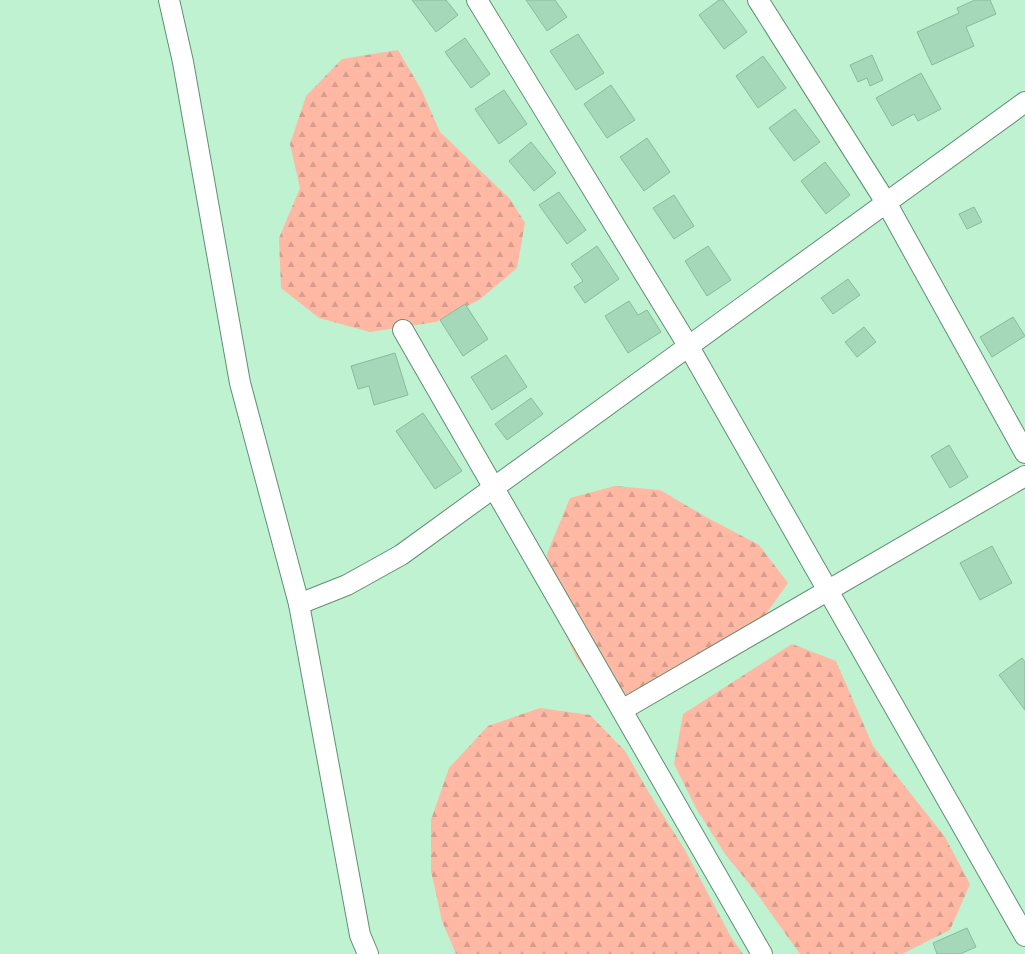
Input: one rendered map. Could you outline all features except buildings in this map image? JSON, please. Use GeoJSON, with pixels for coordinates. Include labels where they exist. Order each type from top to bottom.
{"type":"FeatureCollection","features":[{"type":"Feature","properties":{"kind":"street"},"geometry":{"type":"LineString","coordinates":[[169,0],[183,62],[240,383],[299,604],[360,935],[368,954]]}},
{"type":"Feature","properties":{"kind":"street"},"geometry":{"type":"LineString","coordinates":[[476,0],[689,347],[1025,936]]}},
{"type":"Feature","properties":{"kind":"street"},"geometry":{"type":"LineString","coordinates":[[758,0],[887,204],[1025,453]]}},
{"type":"Feature","properties":{"kind":"street"},"geometry":{"type":"LineString","coordinates":[[299,604],[347,585],[402,555],[887,204],[1025,102]]}},
{"type":"Feature","properties":{"kind":"street"},"geometry":{"type":"LineString","coordinates":[[403,330],[762,954]]}},
{"type":"Feature","properties":{"kind":"street"},"geometry":{"type":"LineString","coordinates":[[622,710],[1025,476]]}},
{"type":"Feature","properties":{"kind":"green space"},"geometry":{"type":"Polygon","coordinates":[[[398,50],[422,91],[440,132],[510,199],[525,223],[517,268],[479,300],[436,322],[370,332],[319,318],[281,288],[279,238],[300,188],[290,144],[306,96],[342,59],[398,50]]]}},
{"type":"Feature","properties":{"kind":"green space"},"geometry":{"type":"Polygon","coordinates":[[[615,486],[660,490],[706,517],[759,545],[788,583],[763,618],[723,639],[682,669],[647,702],[602,692],[576,657],[552,604],[547,554],[570,498],[615,486]]]}},
{"type":"Feature","properties":{"kind":"green space"},"geometry":{"type":"Polygon","coordinates":[[[792,644],[836,661],[873,746],[945,837],[970,884],[950,930],[902,954],[800,954],[755,891],[725,854],[696,808],[674,764],[683,714],[792,644]]]}},
{"type":"Feature","properties":{"kind":"green space"},"geometry":{"type":"Polygon","coordinates":[[[540,708],[590,715],[625,751],[685,850],[731,937],[743,954],[456,954],[442,921],[431,871],[431,820],[449,768],[488,726],[540,708]]]}}]}
